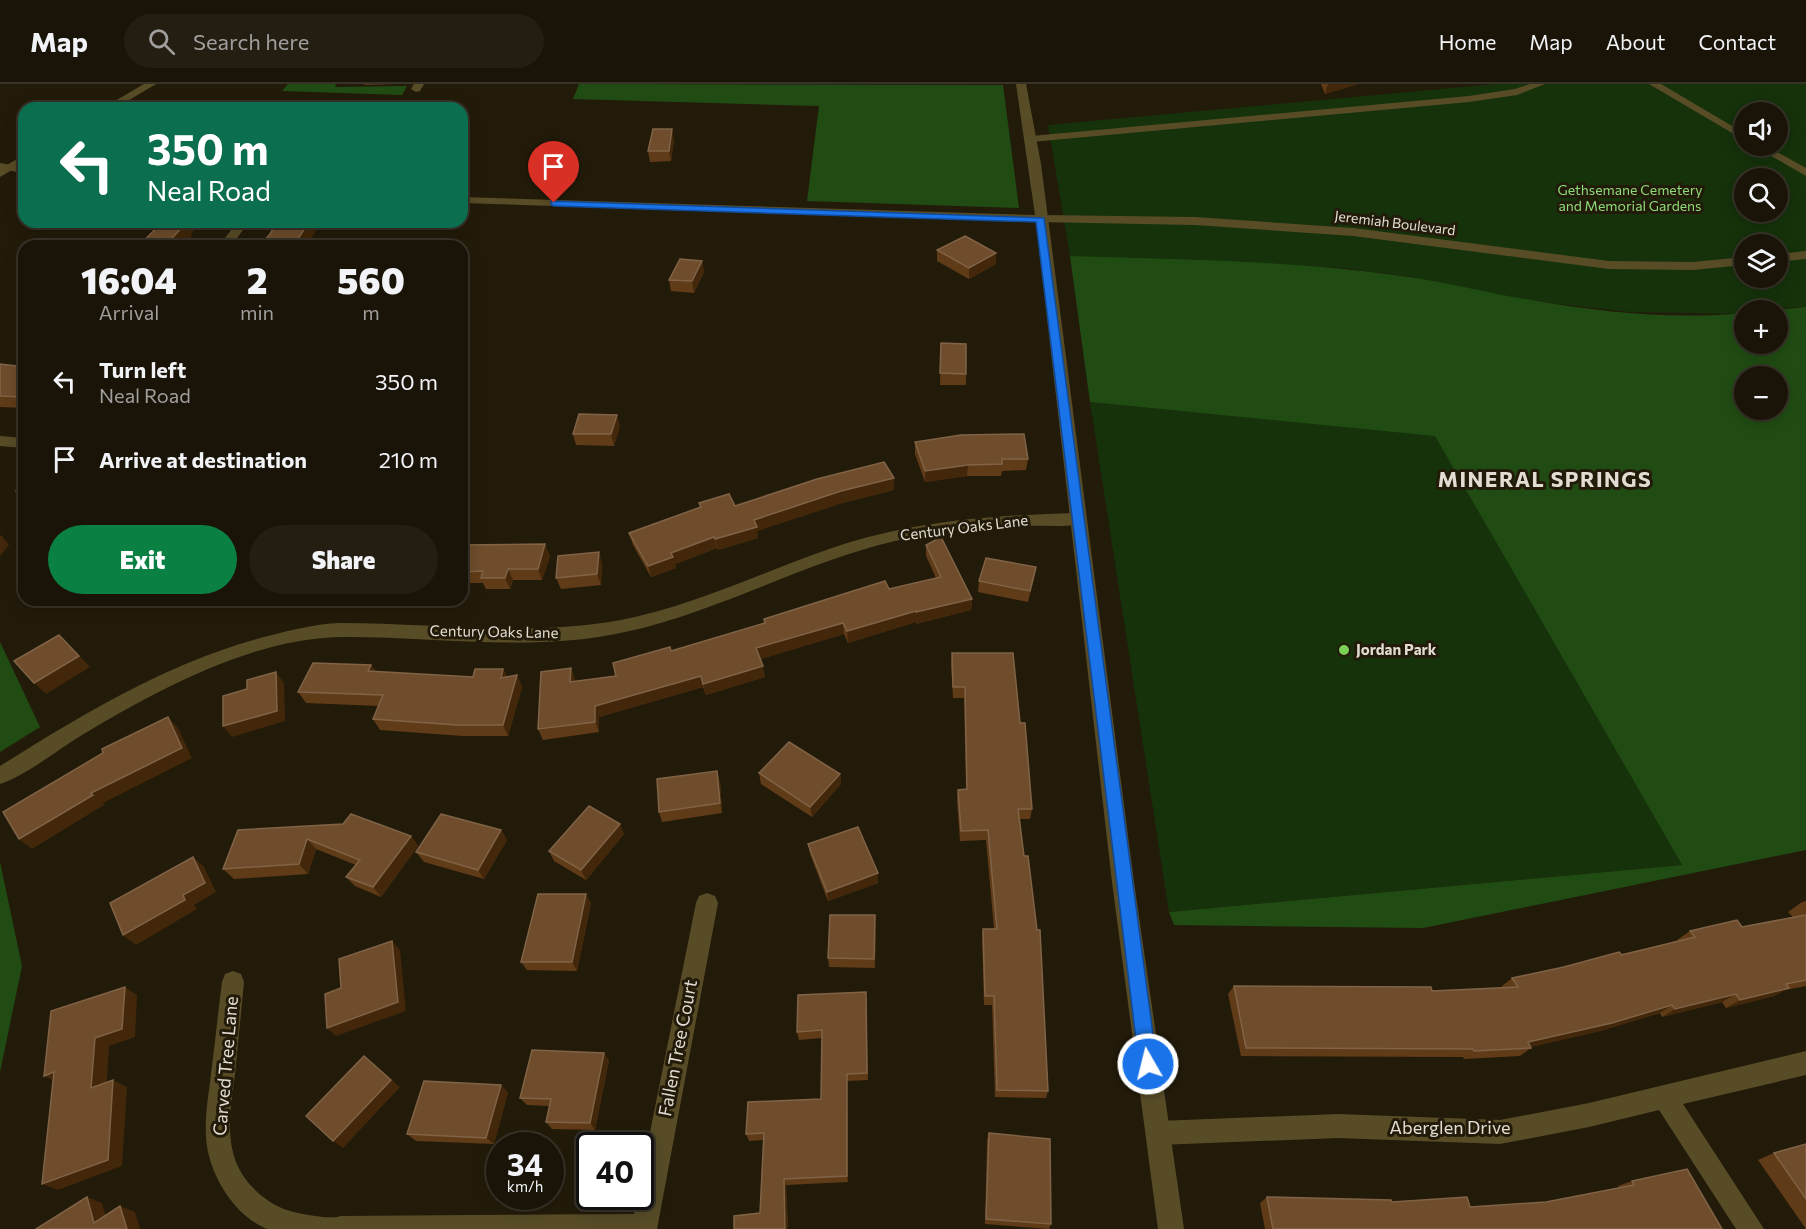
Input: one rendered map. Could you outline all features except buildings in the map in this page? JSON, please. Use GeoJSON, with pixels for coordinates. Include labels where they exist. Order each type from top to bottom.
{"type":"FeatureCollection","features":[{"type":"Feature","properties":{"kind":"street"},"geometry":{"type":"LineString","coordinates":[[119,102],[151,84]]}},
{"type":"Feature","properties":{"kind":"street"},"geometry":{"type":"LineString","coordinates":[[1021,84],[1041,219],[1171,1229]]}},
{"type":"Feature","properties":{"kind":"street"},"geometry":{"type":"LineString","coordinates":[[1030,139],[1469,99],[1517,92],[1540,84]]}},
{"type":"Feature","properties":{"kind":"street"},"geometry":{"type":"LineString","coordinates":[[1654,84],[1734,131]]}},
{"type":"Feature","properties":{"kind":"street"},"geometry":{"type":"LineString","coordinates":[[1776,156],[1806,173]]}},
{"type":"Feature","properties":{"kind":"street"},"geometry":{"type":"LineString","coordinates":[[3,169],[18,161]]}},
{"type":"Feature","properties":{"kind":"street"},"geometry":{"type":"LineString","coordinates":[[3,169],[18,170]]}},
{"type":"Feature","properties":{"kind":"street","name":"Jeremiah Boulevard"},"geometry":{"type":"LineString","coordinates":[[468,200],[1041,219],[1195,221],[1353,232],[1609,265],[1693,266],[1734,262]]}},
{"type":"Feature","properties":{"kind":"street"},"geometry":{"type":"LineString","coordinates":[[1788,257],[1806,255]]}},
{"type":"Feature","properties":{"kind":"street"},"geometry":{"type":"LineString","coordinates":[[0,441],[18,442]]}},
{"type":"Feature","properties":{"kind":"street","name":"Century Oaks Lane"},"geometry":{"type":"LineString","coordinates":[[0,776],[139,691],[211,660],[261,644],[338,630],[547,635],[602,630],[686,610],[833,553],[873,541],[926,530],[986,522],[1078,519]]}},
{"type":"Feature","properties":{"kind":"street","name":"Fallen Tree Court"},"geometry":{"type":"LineString","coordinates":[[644,1228],[707,903]]}},
{"type":"Feature","properties":{"kind":"street","name":"Carved Tree Lane"},"geometry":{"type":"LineString","coordinates":[[233,982],[218,1119],[220,1155],[230,1178],[246,1199],[267,1216],[293,1225],[326,1229]]}},
{"type":"Feature","properties":{"kind":"street","name":"Aberglen Drive"},"geometry":{"type":"LineString","coordinates":[[1158,1133],[1338,1126],[1500,1132],[1665,1098],[1806,1063]]}},
{"type":"Feature","properties":{"kind":"street"},"geometry":{"type":"LineString","coordinates":[[1665,1098],[1751,1229]]}},
{"type":"Feature","properties":{"kind":"street"},"geometry":{"type":"LineString","coordinates":[[341,1229],[587,1226],[644,1228]]}},
{"type":"Feature","properties":{"kind":"green space"},"geometry":{"type":"Polygon","coordinates":[[[288,84],[336,84],[335,87],[407,86],[402,95],[282,91],[288,84]]]}},
{"type":"Feature","properties":{"kind":"green space"},"geometry":{"type":"Polygon","coordinates":[[[579,84],[1003,85],[1019,208],[807,201],[819,106],[573,99],[579,84]]]}},
{"type":"Feature","properties":{"kind":"green space","name":"Gethsemane Cemetery and Memorial Gardens"},"geometry":{"type":"Polygon","coordinates":[[[1495,84],[1806,84],[1806,307],[1788,308],[1788,300],[1734,300],[1734,314],[1630,312],[1532,301],[1405,276],[1343,268],[1070,256],[1048,125],[1495,84]]]}},
{"type":"Feature","properties":{"kind":"green space"},"geometry":{"type":"Polygon","coordinates":[[[1070,256],[1319,267],[1402,276],[1584,308],[1664,315],[1734,314],[1734,354],[1788,354],[1788,309],[1806,307],[1806,850],[1423,928],[1174,925],[1169,912],[1682,865],[1435,436],[1090,402],[1070,256]]]}},
{"type":"Feature","properties":{"kind":"green space","name":"Jordan Park"},"geometry":{"type":"Polygon","coordinates":[[[1090,402],[1435,435],[1682,865],[1169,912],[1090,402]]]}},
{"type":"Feature","properties":{"kind":"green space"},"geometry":{"type":"Polygon","coordinates":[[[0,642],[40,727],[0,752],[0,642]]]}},
{"type":"Feature","properties":{"kind":"green space"},"geometry":{"type":"Polygon","coordinates":[[[0,862],[22,966],[0,1072],[0,862]]]}},
{"type":"Feature","properties":{"kind":"place","name":"Jordan Park"},"geometry":{"type":"Point","coordinates":[1344,650]}},
{"type":"Feature","properties":{"kind":"district","name":"MINERAL SPRINGS"},"geometry":{"type":"Point","coordinates":[1545,480]}},
{"type":"Feature","properties":{"kind":"route"},"geometry":{"type":"LineString","coordinates":[[554,203],[1041,219],[1123,882],[1148,1064]]}}]}
